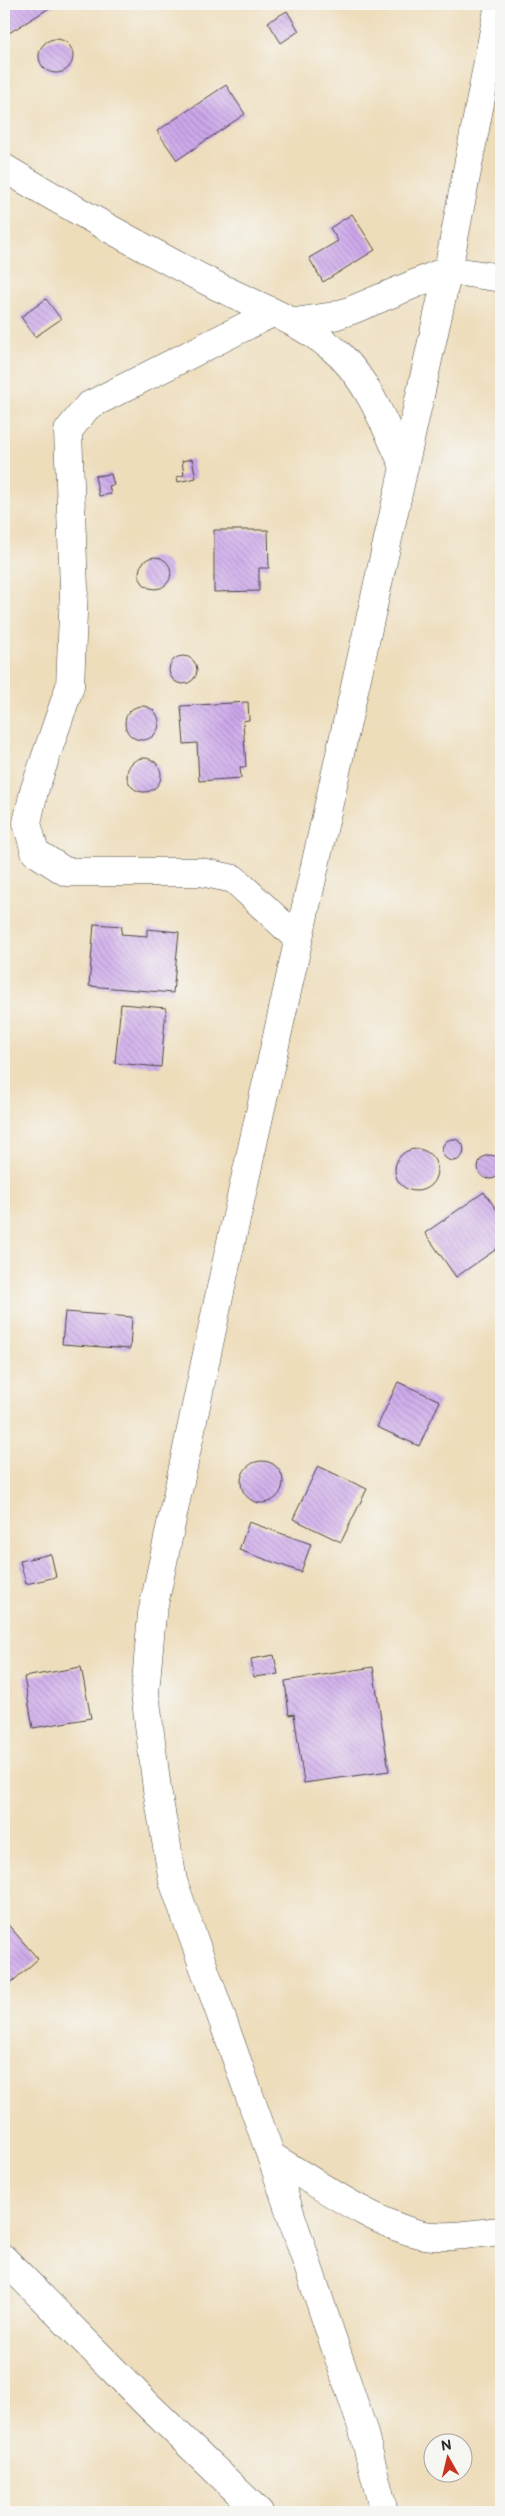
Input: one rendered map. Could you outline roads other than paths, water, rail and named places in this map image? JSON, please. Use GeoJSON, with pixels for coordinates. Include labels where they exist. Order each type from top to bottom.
{"type":"FeatureCollection","features":[{"type":"Feature","properties":{"kind":"street"},"geometry":{"type":"LineString","coordinates":[[384,2512],[363,2430],[271,2156],[173,1881],[157,1789],[145,1693],[152,1614],[222,1278],[448,270],[499,4]]}},
{"type":"Feature","properties":{"kind":"street"},"geometry":{"type":"LineString","coordinates":[[4,168],[124,239],[283,318],[328,345],[352,370],[375,406],[404,464]]}},
{"type":"Feature","properties":{"kind":"street"},"geometry":{"type":"LineString","coordinates":[[298,939],[234,879],[201,872],[66,872],[35,852],[27,823],[34,791],[70,686],[74,589],[68,431],[88,406],[283,318],[334,316],[400,292],[448,270],[501,278]]}},
{"type":"Feature","properties":{"kind":"street"},"geometry":{"type":"LineString","coordinates":[[271,2156],[402,2230],[426,2236],[453,2236],[501,2231]]}},
{"type":"Feature","properties":{"kind":"street"},"geometry":{"type":"LineString","coordinates":[[4,2259],[149,2406],[259,2512]]}}]}
